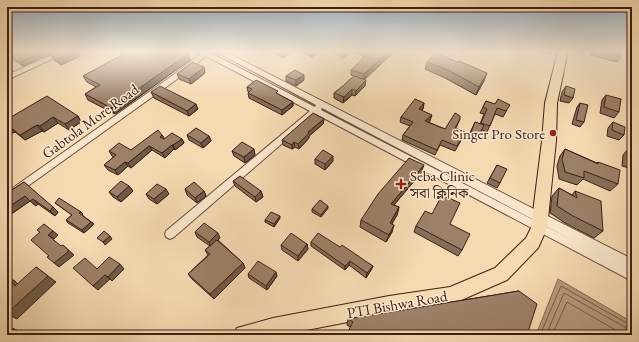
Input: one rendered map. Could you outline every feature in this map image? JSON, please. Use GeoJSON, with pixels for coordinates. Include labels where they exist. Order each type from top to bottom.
{"type":"FeatureCollection","features":[{"type":"Feature","properties":{"kind":"highway","name":"PTI Bishwa Road"},"geometry":{"type":"LineString","coordinates":[[244,335],[273,327],[388,304],[450,296],[501,274],[532,243],[540,223],[549,141],[551,103],[559,67]]}},
{"type":"Feature","properties":{"kind":"street"},"geometry":{"type":"LineString","coordinates":[[7,78],[31,67]]}},
{"type":"Feature","properties":{"kind":"street","name":"Gabtola More Road"},"geometry":{"type":"LineString","coordinates":[[7,197],[187,67]]}},
{"type":"Feature","properties":{"kind":"street"},"geometry":{"type":"LineString","coordinates":[[235,67],[318,107]]}},
{"type":"Feature","properties":{"kind":"street"},"geometry":{"type":"LineString","coordinates":[[246,67],[318,107],[540,223],[632,276]]}},
{"type":"Feature","properties":{"kind":"street"},"geometry":{"type":"LineString","coordinates":[[170,234],[318,107]]}},
{"type":"Feature","properties":{"kind":"street"},"geometry":{"type":"LineString","coordinates":[[540,223],[632,265]]}},
{"type":"Feature","properties":{"kind":"water"},"geometry":{"type":"Polygon","coordinates":[[[558,279],[632,322],[632,335],[536,335],[558,279]]]}},
{"type":"Feature","properties":{"kind":"building"},"geometry":{"type":"Polygon","coordinates":[[[100,67],[170,67],[111,108],[85,94],[100,85],[83,76],[100,67]]]}},
{"type":"Feature","properties":{"kind":"building"},"geometry":{"type":"Polygon","coordinates":[[[186,67],[204,67],[189,79],[177,74],[186,67]]]}},
{"type":"Feature","properties":{"kind":"building"},"geometry":{"type":"Polygon","coordinates":[[[354,67],[372,67],[364,74],[351,70],[354,67]]]}},
{"type":"Feature","properties":{"kind":"building"},"geometry":{"type":"Polygon","coordinates":[[[440,67],[473,67],[487,73],[479,87],[440,67]]]}},
{"type":"Feature","properties":{"kind":"building"},"geometry":{"type":"Polygon","coordinates":[[[295,70],[304,75],[296,80],[286,76],[295,70]]]}},
{"type":"Feature","properties":{"kind":"building"},"geometry":{"type":"Polygon","coordinates":[[[354,76],[366,80],[356,91],[352,89],[344,97],[334,93],[343,86],[354,76]]]}},
{"type":"Feature","properties":{"kind":"building"},"geometry":{"type":"Polygon","coordinates":[[[256,80],[278,91],[276,93],[293,102],[282,110],[248,93],[252,89],[247,87],[256,80]]]}},
{"type":"Feature","properties":{"kind":"building"},"geometry":{"type":"Polygon","coordinates":[[[160,86],[196,104],[187,111],[151,92],[160,86]]]}},
{"type":"Feature","properties":{"kind":"building"},"geometry":{"type":"Polygon","coordinates":[[[566,86],[575,89],[573,98],[564,95],[566,86]]]}},
{"type":"Feature","properties":{"kind":"building"},"geometry":{"type":"Polygon","coordinates":[[[606,95],[621,99],[619,112],[604,107],[606,95]]]}},
{"type":"Feature","properties":{"kind":"building"},"geometry":{"type":"Polygon","coordinates":[[[47,96],[78,116],[65,124],[53,117],[40,126],[37,125],[20,135],[10,127],[7,127],[7,117],[11,117],[47,96]]]}},
{"type":"Feature","properties":{"kind":"building"},"geometry":{"type":"Polygon","coordinates":[[[415,99],[424,103],[419,109],[432,115],[425,121],[445,129],[455,113],[460,116],[455,128],[465,132],[457,146],[442,140],[437,150],[403,135],[413,122],[401,117],[415,99]]]}},
{"type":"Feature","properties":{"kind":"building"},"geometry":{"type":"Polygon","coordinates":[[[498,99],[510,105],[506,111],[497,108],[490,126],[481,123],[487,109],[483,107],[486,101],[495,104],[498,99]]]}},
{"type":"Feature","properties":{"kind":"building"},"geometry":{"type":"Polygon","coordinates":[[[580,103],[588,105],[584,122],[576,120],[580,103]]]}},
{"type":"Feature","properties":{"kind":"building"},"geometry":{"type":"Polygon","coordinates":[[[313,113],[324,119],[308,132],[309,133],[298,144],[294,142],[292,145],[282,140],[313,113]]]}},
{"type":"Feature","properties":{"kind":"building"},"geometry":{"type":"Polygon","coordinates":[[[475,122],[484,125],[479,135],[471,132],[475,122]]]}},
{"type":"Feature","properties":{"kind":"building"},"geometry":{"type":"Polygon","coordinates":[[[613,122],[625,127],[624,135],[612,130],[613,122]]]}},
{"type":"Feature","properties":{"kind":"building"},"geometry":{"type":"Polygon","coordinates":[[[196,128],[209,136],[201,143],[187,135],[196,128]]]}},
{"type":"Feature","properties":{"kind":"building"},"geometry":{"type":"Polygon","coordinates":[[[158,130],[162,135],[160,137],[164,139],[172,133],[182,139],[162,153],[149,146],[128,163],[125,162],[115,170],[104,165],[116,155],[109,151],[119,143],[131,150],[158,130]]]}},
{"type":"Feature","properties":{"kind":"building"},"geometry":{"type":"Polygon","coordinates":[[[242,142],[254,149],[244,157],[232,151],[242,142]]]}},
{"type":"Feature","properties":{"kind":"building"},"geometry":{"type":"Polygon","coordinates":[[[565,149],[598,164],[598,162],[620,170],[618,184],[584,171],[584,178],[565,172],[562,159],[565,149]]]}},
{"type":"Feature","properties":{"kind":"building"},"geometry":{"type":"Polygon","coordinates":[[[628,149],[632,151],[632,162],[628,160],[628,149]]]}},
{"type":"Feature","properties":{"kind":"building"},"geometry":{"type":"Polygon","coordinates":[[[323,150],[333,156],[325,164],[315,159],[323,150]]]}},
{"type":"Feature","properties":{"kind":"building"},"geometry":{"type":"Polygon","coordinates":[[[409,158],[424,165],[391,204],[399,207],[390,223],[394,225],[389,235],[361,220],[378,194],[409,158]]]}},
{"type":"Feature","properties":{"kind":"building"},"geometry":{"type":"Polygon","coordinates":[[[497,165],[507,169],[500,183],[490,178],[497,165]]]}},
{"type":"Feature","properties":{"kind":"building"},"geometry":{"type":"Polygon","coordinates":[[[240,176],[261,191],[255,197],[233,181],[240,176]]]}},
{"type":"Feature","properties":{"kind":"building"},"geometry":{"type":"Polygon","coordinates":[[[121,181],[129,186],[117,197],[109,192],[121,181]]]}},
{"type":"Feature","properties":{"kind":"building"},"geometry":{"type":"Polygon","coordinates":[[[24,182],[53,207],[50,211],[33,199],[30,201],[25,196],[7,208],[7,193],[24,182]]]}},
{"type":"Feature","properties":{"kind":"building"},"geometry":{"type":"Polygon","coordinates":[[[194,182],[204,191],[195,198],[185,189],[194,182]]]}},
{"type":"Feature","properties":{"kind":"building"},"geometry":{"type":"Polygon","coordinates":[[[157,184],[166,189],[154,199],[146,194],[157,184]]]}},
{"type":"Feature","properties":{"kind":"building"},"geometry":{"type":"Polygon","coordinates":[[[559,188],[577,198],[575,191],[601,201],[603,231],[557,206],[559,188]]]}},
{"type":"Feature","properties":{"kind":"building"},"geometry":{"type":"Polygon","coordinates":[[[442,195],[460,203],[450,224],[470,234],[462,250],[416,226],[425,211],[432,214],[442,195]]]}},
{"type":"Feature","properties":{"kind":"building"},"geometry":{"type":"Polygon","coordinates":[[[59,198],[81,212],[79,213],[91,222],[82,230],[66,220],[72,215],[55,203],[59,198]]]}},
{"type":"Feature","properties":{"kind":"building"},"geometry":{"type":"Polygon","coordinates":[[[320,200],[328,206],[321,215],[312,209],[320,200]]]}},
{"type":"Feature","properties":{"kind":"building"},"geometry":{"type":"Polygon","coordinates":[[[271,212],[280,216],[274,224],[265,220],[271,212]]]}},
{"type":"Feature","properties":{"kind":"building"},"geometry":{"type":"Polygon","coordinates":[[[204,223],[218,233],[209,242],[195,232],[204,223]]]}},
{"type":"Feature","properties":{"kind":"building"},"geometry":{"type":"Polygon","coordinates":[[[44,224],[53,231],[48,235],[69,251],[54,263],[47,257],[49,256],[31,240],[40,232],[37,230],[44,224]]]}},
{"type":"Feature","properties":{"kind":"building"},"geometry":{"type":"Polygon","coordinates":[[[104,231],[110,236],[103,242],[97,238],[104,231]]]}},
{"type":"Feature","properties":{"kind":"building"},"geometry":{"type":"Polygon","coordinates":[[[291,233],[307,244],[298,256],[281,245],[291,233]]]}},
{"type":"Feature","properties":{"kind":"building"},"geometry":{"type":"Polygon","coordinates":[[[318,233],[340,247],[342,245],[373,266],[367,273],[350,261],[345,266],[311,242],[318,233]]]}},
{"type":"Feature","properties":{"kind":"building"},"geometry":{"type":"Polygon","coordinates":[[[217,240],[243,263],[210,294],[188,274],[210,254],[205,250],[217,240]]]}},
{"type":"Feature","properties":{"kind":"building"},"geometry":{"type":"Polygon","coordinates":[[[109,257],[120,264],[108,277],[105,275],[93,286],[73,268],[85,258],[97,269],[109,257]]]}},
{"type":"Feature","properties":{"kind":"building"},"geometry":{"type":"Polygon","coordinates":[[[258,261],[276,272],[266,286],[248,274],[258,261]]]}},
{"type":"Feature","properties":{"kind":"building"},"geometry":{"type":"Polygon","coordinates":[[[36,267],[48,276],[7,313],[7,277],[15,286],[36,267]]]}},
{"type":"Feature","properties":{"kind":"building"},"geometry":{"type":"Polygon","coordinates":[[[519,291],[537,304],[527,335],[346,335],[353,322],[348,319],[519,291]]]}},
{"type":"Feature","properties":{"kind":"building"},"geometry":{"type":"Polygon","coordinates":[[[7,327],[16,335],[7,335],[7,327]]]}},
{"type":"Feature","properties":{"kind":"place","name":"Singer Pro Store"},"geometry":{"type":"Point","coordinates":[553,133]}},
{"type":"Feature","properties":{"kind":"place","name":"Seba Clinic সবা ক্লিনিক"},"geometry":{"type":"Point","coordinates":[401,184]}}]}
